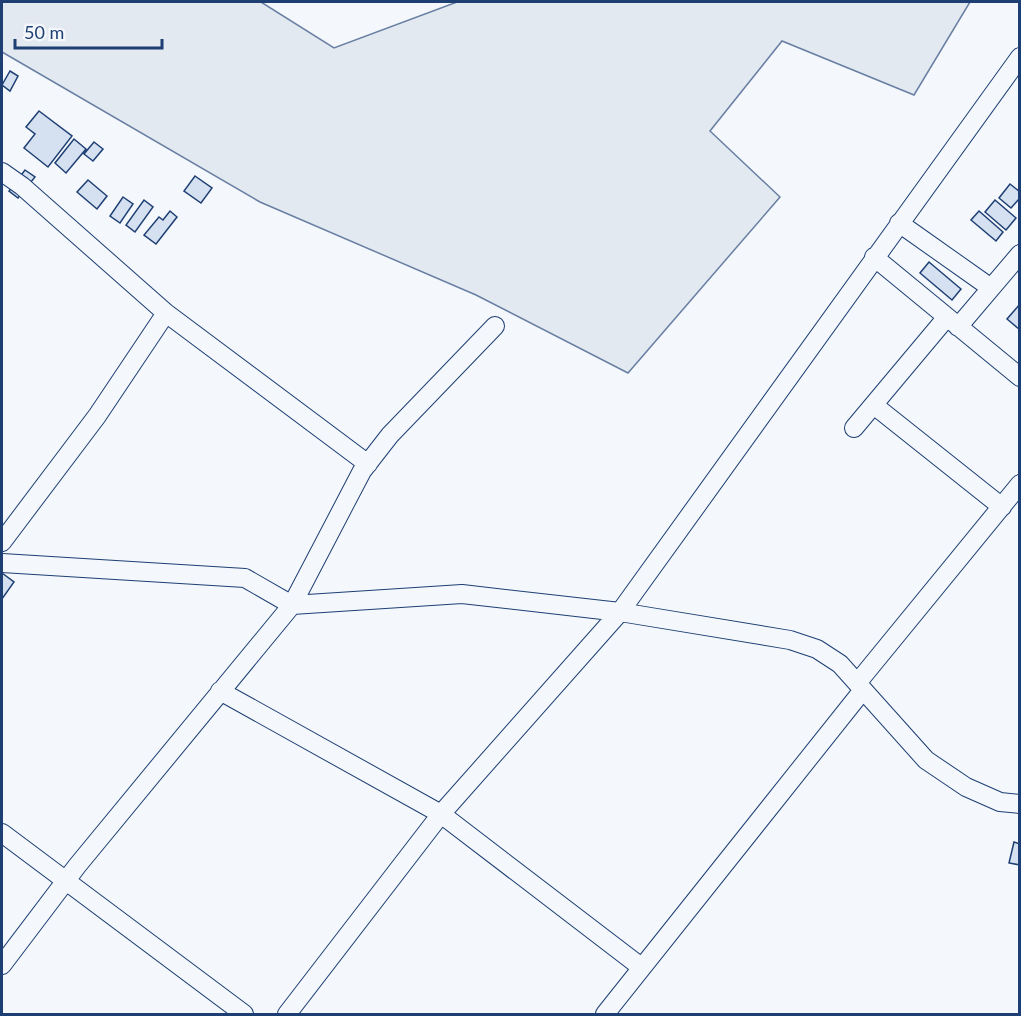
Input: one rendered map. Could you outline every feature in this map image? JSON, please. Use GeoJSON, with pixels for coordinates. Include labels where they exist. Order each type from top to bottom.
{"type":"FeatureCollection","features":[{"type":"Feature","properties":{"kind":"street"},"geometry":{"type":"LineString","coordinates":[[287,1014],[441,814],[620,612],[1020,57]]}},
{"type":"Feature","properties":{"kind":"street"},"geometry":{"type":"LineString","coordinates":[[2,172],[22,186],[166,313],[368,464]]}},
{"type":"Feature","properties":{"kind":"street"},"geometry":{"type":"LineString","coordinates":[[899,223],[991,288]]}},
{"type":"Feature","properties":{"kind":"street"},"geometry":{"type":"LineString","coordinates":[[854,428],[952,322],[991,288],[1020,254]]}},
{"type":"Feature","properties":{"kind":"street"},"geometry":{"type":"LineString","coordinates":[[874,257],[1020,376]]}},
{"type":"Feature","properties":{"kind":"street"},"geometry":{"type":"LineString","coordinates":[[2,542],[97,416],[166,313]]}},
{"type":"Feature","properties":{"kind":"street"},"geometry":{"type":"LineString","coordinates":[[2,965],[65,882],[292,605],[368,464],[390,435],[495,326]]}},
{"type":"Feature","properties":{"kind":"street"},"geometry":{"type":"LineString","coordinates":[[874,406],[1002,507]]}},
{"type":"Feature","properties":{"kind":"street"},"geometry":{"type":"LineString","coordinates":[[605,1014],[1020,484]]}},
{"type":"Feature","properties":{"kind":"street"},"geometry":{"type":"LineString","coordinates":[[2,563],[245,578],[292,605],[462,594],[620,612],[790,640],[818,649],[840,664],[926,760],[966,787],[1000,802],[1020,804]]}},
{"type":"Feature","properties":{"kind":"street"},"geometry":{"type":"LineString","coordinates":[[220,691],[441,814],[641,967]]}},
{"type":"Feature","properties":{"kind":"street"},"geometry":{"type":"LineString","coordinates":[[2,833],[243,1014]]}},
{"type":"Feature","properties":{"kind":"shaded area"},"geometry":{"type":"Polygon","coordinates":[[[2,2],[261,2],[334,48],[457,2],[970,2],[914,95],[782,41],[710,131],[780,197],[628,373],[476,295],[260,202],[2,52],[2,2]]]}},
{"type":"Feature","properties":{"kind":"building"},"geometry":{"type":"Polygon","coordinates":[[[10,71],[18,76],[10,91],[2,85],[10,71]]]}},
{"type":"Feature","properties":{"kind":"building"},"geometry":{"type":"Polygon","coordinates":[[[39,111],[72,136],[48,167],[24,148],[35,134],[26,127],[39,111]]]}},
{"type":"Feature","properties":{"kind":"building"},"geometry":{"type":"Polygon","coordinates":[[[74,139],[86,149],[66,173],[55,163],[74,139]]]}},
{"type":"Feature","properties":{"kind":"building"},"geometry":{"type":"Polygon","coordinates":[[[94,142],[103,149],[93,161],[84,154],[94,142]]]}},
{"type":"Feature","properties":{"kind":"building"},"geometry":{"type":"Polygon","coordinates":[[[25,170],[35,177],[18,198],[9,191],[25,170]]]}},
{"type":"Feature","properties":{"kind":"building"},"geometry":{"type":"Polygon","coordinates":[[[195,176],[212,188],[201,203],[184,191],[195,176]]]}},
{"type":"Feature","properties":{"kind":"building"},"geometry":{"type":"Polygon","coordinates":[[[88,180],[107,196],[97,209],[77,192],[88,180]]]}},
{"type":"Feature","properties":{"kind":"building"},"geometry":{"type":"Polygon","coordinates":[[[1010,184],[1020,192],[1020,198],[1011,208],[999,198],[1010,184]]]}},
{"type":"Feature","properties":{"kind":"building"},"geometry":{"type":"Polygon","coordinates":[[[123,197],[133,204],[120,223],[110,216],[123,197]]]}},
{"type":"Feature","properties":{"kind":"building"},"geometry":{"type":"Polygon","coordinates":[[[144,200],[153,207],[135,232],[126,225],[144,200]]]}},
{"type":"Feature","properties":{"kind":"building"},"geometry":{"type":"Polygon","coordinates":[[[995,200],[1016,218],[1006,230],[985,212],[995,200]]]}},
{"type":"Feature","properties":{"kind":"building"},"geometry":{"type":"Polygon","coordinates":[[[170,211],[177,217],[156,244],[144,235],[159,217],[163,220],[170,211]]]}},
{"type":"Feature","properties":{"kind":"building"},"geometry":{"type":"Polygon","coordinates":[[[979,211],[1003,232],[996,241],[971,220],[979,211]]]}},
{"type":"Feature","properties":{"kind":"building"},"geometry":{"type":"Polygon","coordinates":[[[929,262],[961,289],[952,300],[920,273],[929,262]]]}},
{"type":"Feature","properties":{"kind":"building"},"geometry":{"type":"Polygon","coordinates":[[[1020,304],[1020,330],[1007,319],[1020,304]]]}},
{"type":"Feature","properties":{"kind":"building"},"geometry":{"type":"Polygon","coordinates":[[[2,573],[14,582],[2,599],[2,573]]]}},
{"type":"Feature","properties":{"kind":"building"},"geometry":{"type":"Polygon","coordinates":[[[1014,842],[1020,844],[1020,865],[1009,863],[1014,842]]]}}]}
